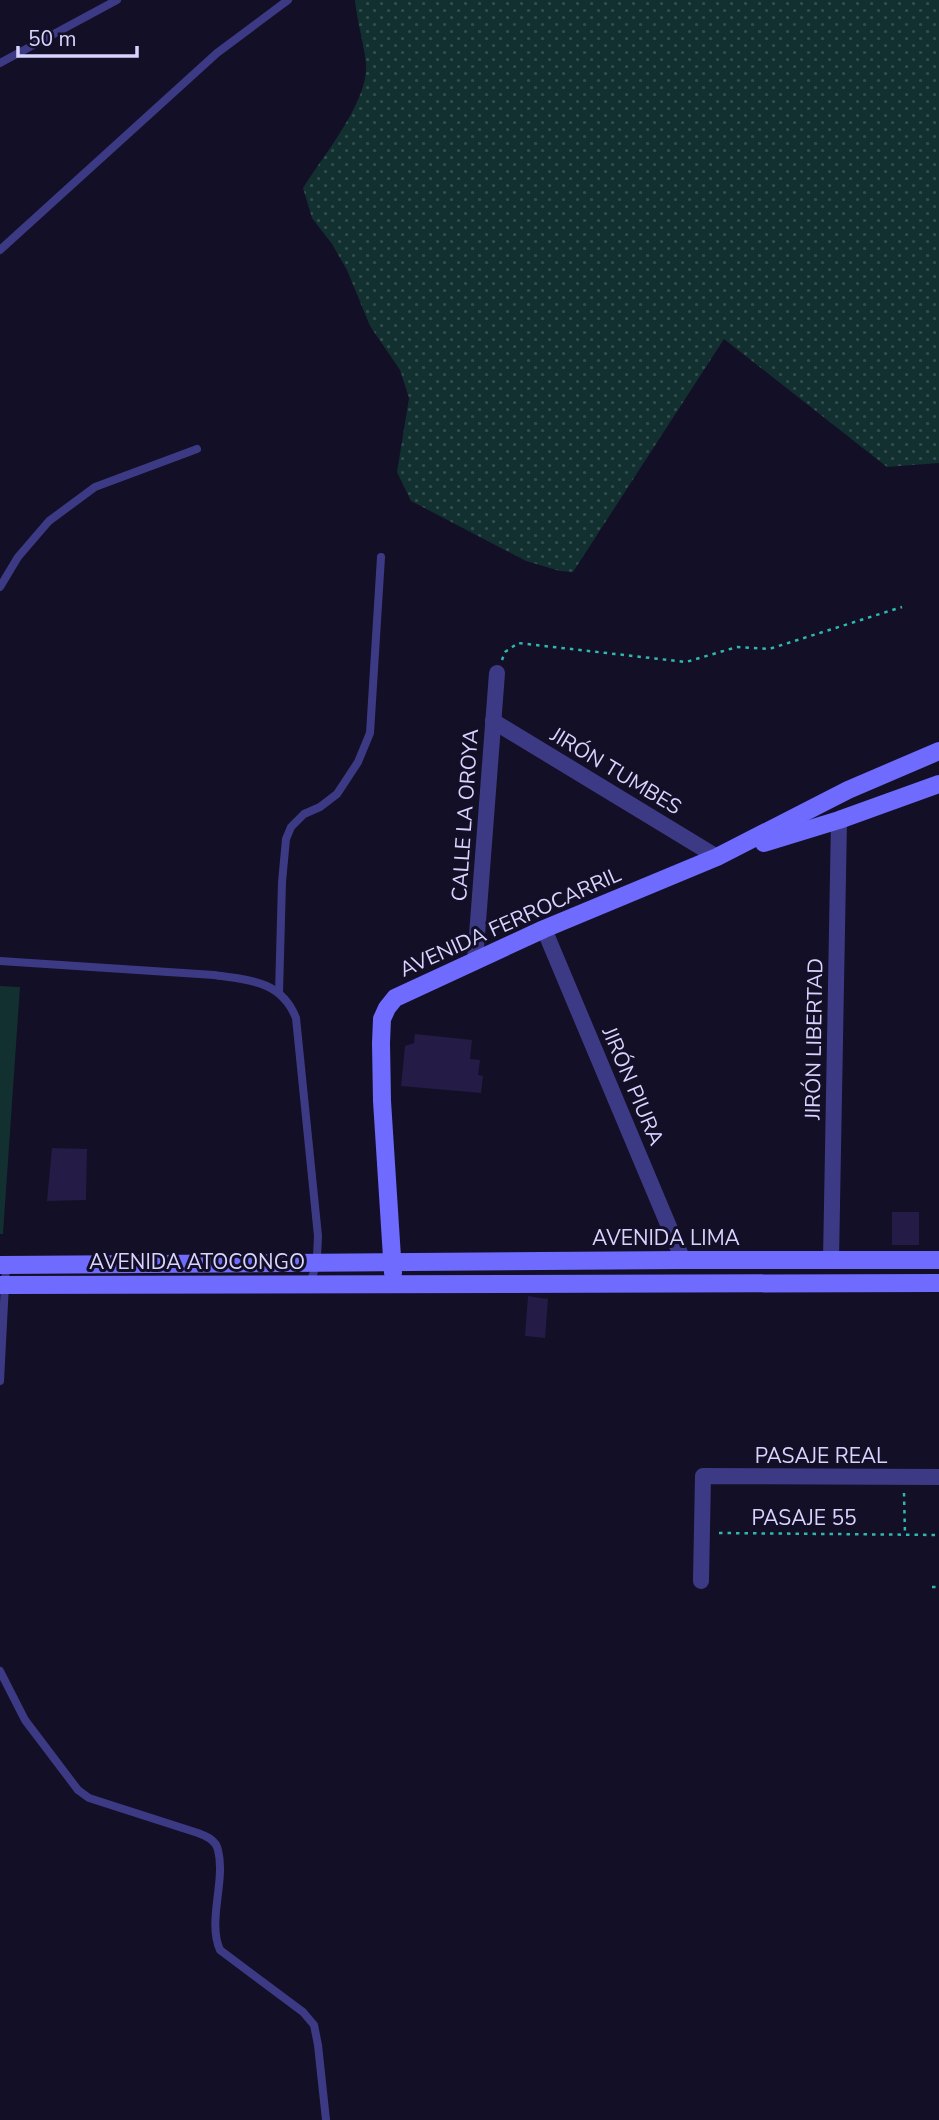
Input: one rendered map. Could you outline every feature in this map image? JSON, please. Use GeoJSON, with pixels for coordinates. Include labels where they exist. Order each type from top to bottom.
{"type":"FeatureCollection","features":[{"type":"Feature","properties":{"kind":"main road","name":"AVENIDA FERROCARRIL"},"geometry":{"type":"LineString","coordinates":[[717,858],[848,790],[939,751]]}},
{"type":"Feature","properties":{"kind":"main road","name":"AVENIDA FERROCARRIL"},"geometry":{"type":"LineString","coordinates":[[394,1284],[382,1101],[381,1043],[382,1019],[395,998],[544,929],[717,858],[839,820],[939,784]]}},
{"type":"Feature","properties":{"kind":"main road","name":"AVENIDA LIMA"},"geometry":{"type":"LineString","coordinates":[[393,1263],[939,1260]]}},
{"type":"Feature","properties":{"kind":"main road","name":"AVENIDA ATOCONGO"},"geometry":{"type":"LineString","coordinates":[[3,1265],[393,1263]]}},
{"type":"Feature","properties":{"kind":"main road","name":"AVENIDA LIMA"},"geometry":{"type":"LineString","coordinates":[[394,1284],[939,1283]]}},
{"type":"Feature","properties":{"kind":"main road","name":"AVENIDA ATOCONGO"},"geometry":{"type":"LineString","coordinates":[[3,1285],[394,1284]]}},
{"type":"Feature","properties":{"kind":"street","name":"CALLE LA OROYA"},"geometry":{"type":"LineString","coordinates":[[475,961],[497,673]]}},
{"type":"Feature","properties":{"kind":"street","name":"JIRÓN TUMBES"},"geometry":{"type":"LineString","coordinates":[[493,721],[717,858]]}},
{"type":"Feature","properties":{"kind":"street","name":"JIRÓN LIBERTAD"},"geometry":{"type":"LineString","coordinates":[[831,1260],[839,820]]}},
{"type":"Feature","properties":{"kind":"street","name":"JIRÓN PIURA"},"geometry":{"type":"LineString","coordinates":[[544,929],[683,1260]]}},
{"type":"Feature","properties":{"kind":"street","name":"PASAJE REAL"},"geometry":{"type":"LineString","coordinates":[[702,1533],[703,1476],[939,1477]]}},
{"type":"Feature","properties":{"kind":"street"},"geometry":{"type":"LineString","coordinates":[[701,1581],[702,1533]]}},
{"type":"Feature","properties":{"kind":"lane"},"geometry":{"type":"LineString","coordinates":[[0,62],[117,0]]}},
{"type":"Feature","properties":{"kind":"lane"},"geometry":{"type":"LineString","coordinates":[[0,250],[217,53],[288,0]]}},
{"type":"Feature","properties":{"kind":"lane"},"geometry":{"type":"LineString","coordinates":[[0,587],[18,557],[49,521],[95,487],[197,449]]}},
{"type":"Feature","properties":{"kind":"lane"},"geometry":{"type":"LineString","coordinates":[[279,993],[286,839],[291,827],[304,814],[320,807],[337,794],[358,762],[370,733],[381,557]]}},
{"type":"Feature","properties":{"kind":"lane"},"geometry":{"type":"LineString","coordinates":[[0,961],[214,975],[264,984],[279,993],[291,1005],[296,1018],[318,1236],[317,1263],[308,1284]]}},
{"type":"Feature","properties":{"kind":"lane"},"geometry":{"type":"LineString","coordinates":[[0,1381],[3,1265]]}},
{"type":"Feature","properties":{"kind":"lane"},"geometry":{"type":"LineString","coordinates":[[0,1671],[25,1720],[78,1790],[89,1798],[198,1833],[210,1838],[218,1848],[215,1938],[220,1950],[303,2012],[314,2025],[326,2120]]}},
{"type":"Feature","properties":{"kind":"path"},"geometry":{"type":"LineString","coordinates":[[497,673],[505,652],[518,643],[686,662],[737,647],[769,649],[902,607]]}},
{"type":"Feature","properties":{"kind":"path"},"geometry":{"type":"LineString","coordinates":[[903,1477],[905,1535]]}},
{"type":"Feature","properties":{"kind":"path","name":"PASAJE 55"},"geometry":{"type":"LineString","coordinates":[[702,1533],[939,1535]]}},
{"type":"Feature","properties":{"kind":"path"},"geometry":{"type":"LineString","coordinates":[[932,1587],[939,1587]]}},
{"type":"Feature","properties":{"kind":"green space"},"geometry":{"type":"Polygon","coordinates":[[[355,0],[939,0],[939,463],[887,467],[724,339],[573,572],[526,561],[411,501],[397,472],[409,398],[400,370],[370,326],[347,270],[332,244],[312,218],[303,188],[353,111],[365,79],[365,56],[355,0]]]}},
{"type":"Feature","properties":{"kind":"green space"},"geometry":{"type":"Polygon","coordinates":[[[0,986],[20,987],[3,1234],[0,1234],[0,986]]]}},
{"type":"Feature","properties":{"kind":"building"},"geometry":{"type":"Polygon","coordinates":[[[415,1034],[472,1040],[470,1059],[480,1060],[478,1075],[483,1076],[481,1093],[401,1086],[405,1046],[414,1043],[415,1034]]]}},
{"type":"Feature","properties":{"kind":"building"},"geometry":{"type":"Polygon","coordinates":[[[52,1148],[87,1149],[86,1200],[47,1201],[52,1148]]]}},
{"type":"Feature","properties":{"kind":"building"},"geometry":{"type":"Polygon","coordinates":[[[892,1212],[919,1212],[919,1245],[892,1245],[892,1212]]]}},
{"type":"Feature","properties":{"kind":"building"},"geometry":{"type":"Polygon","coordinates":[[[528,1296],[548,1299],[545,1338],[525,1336],[528,1296]]]}}]}
